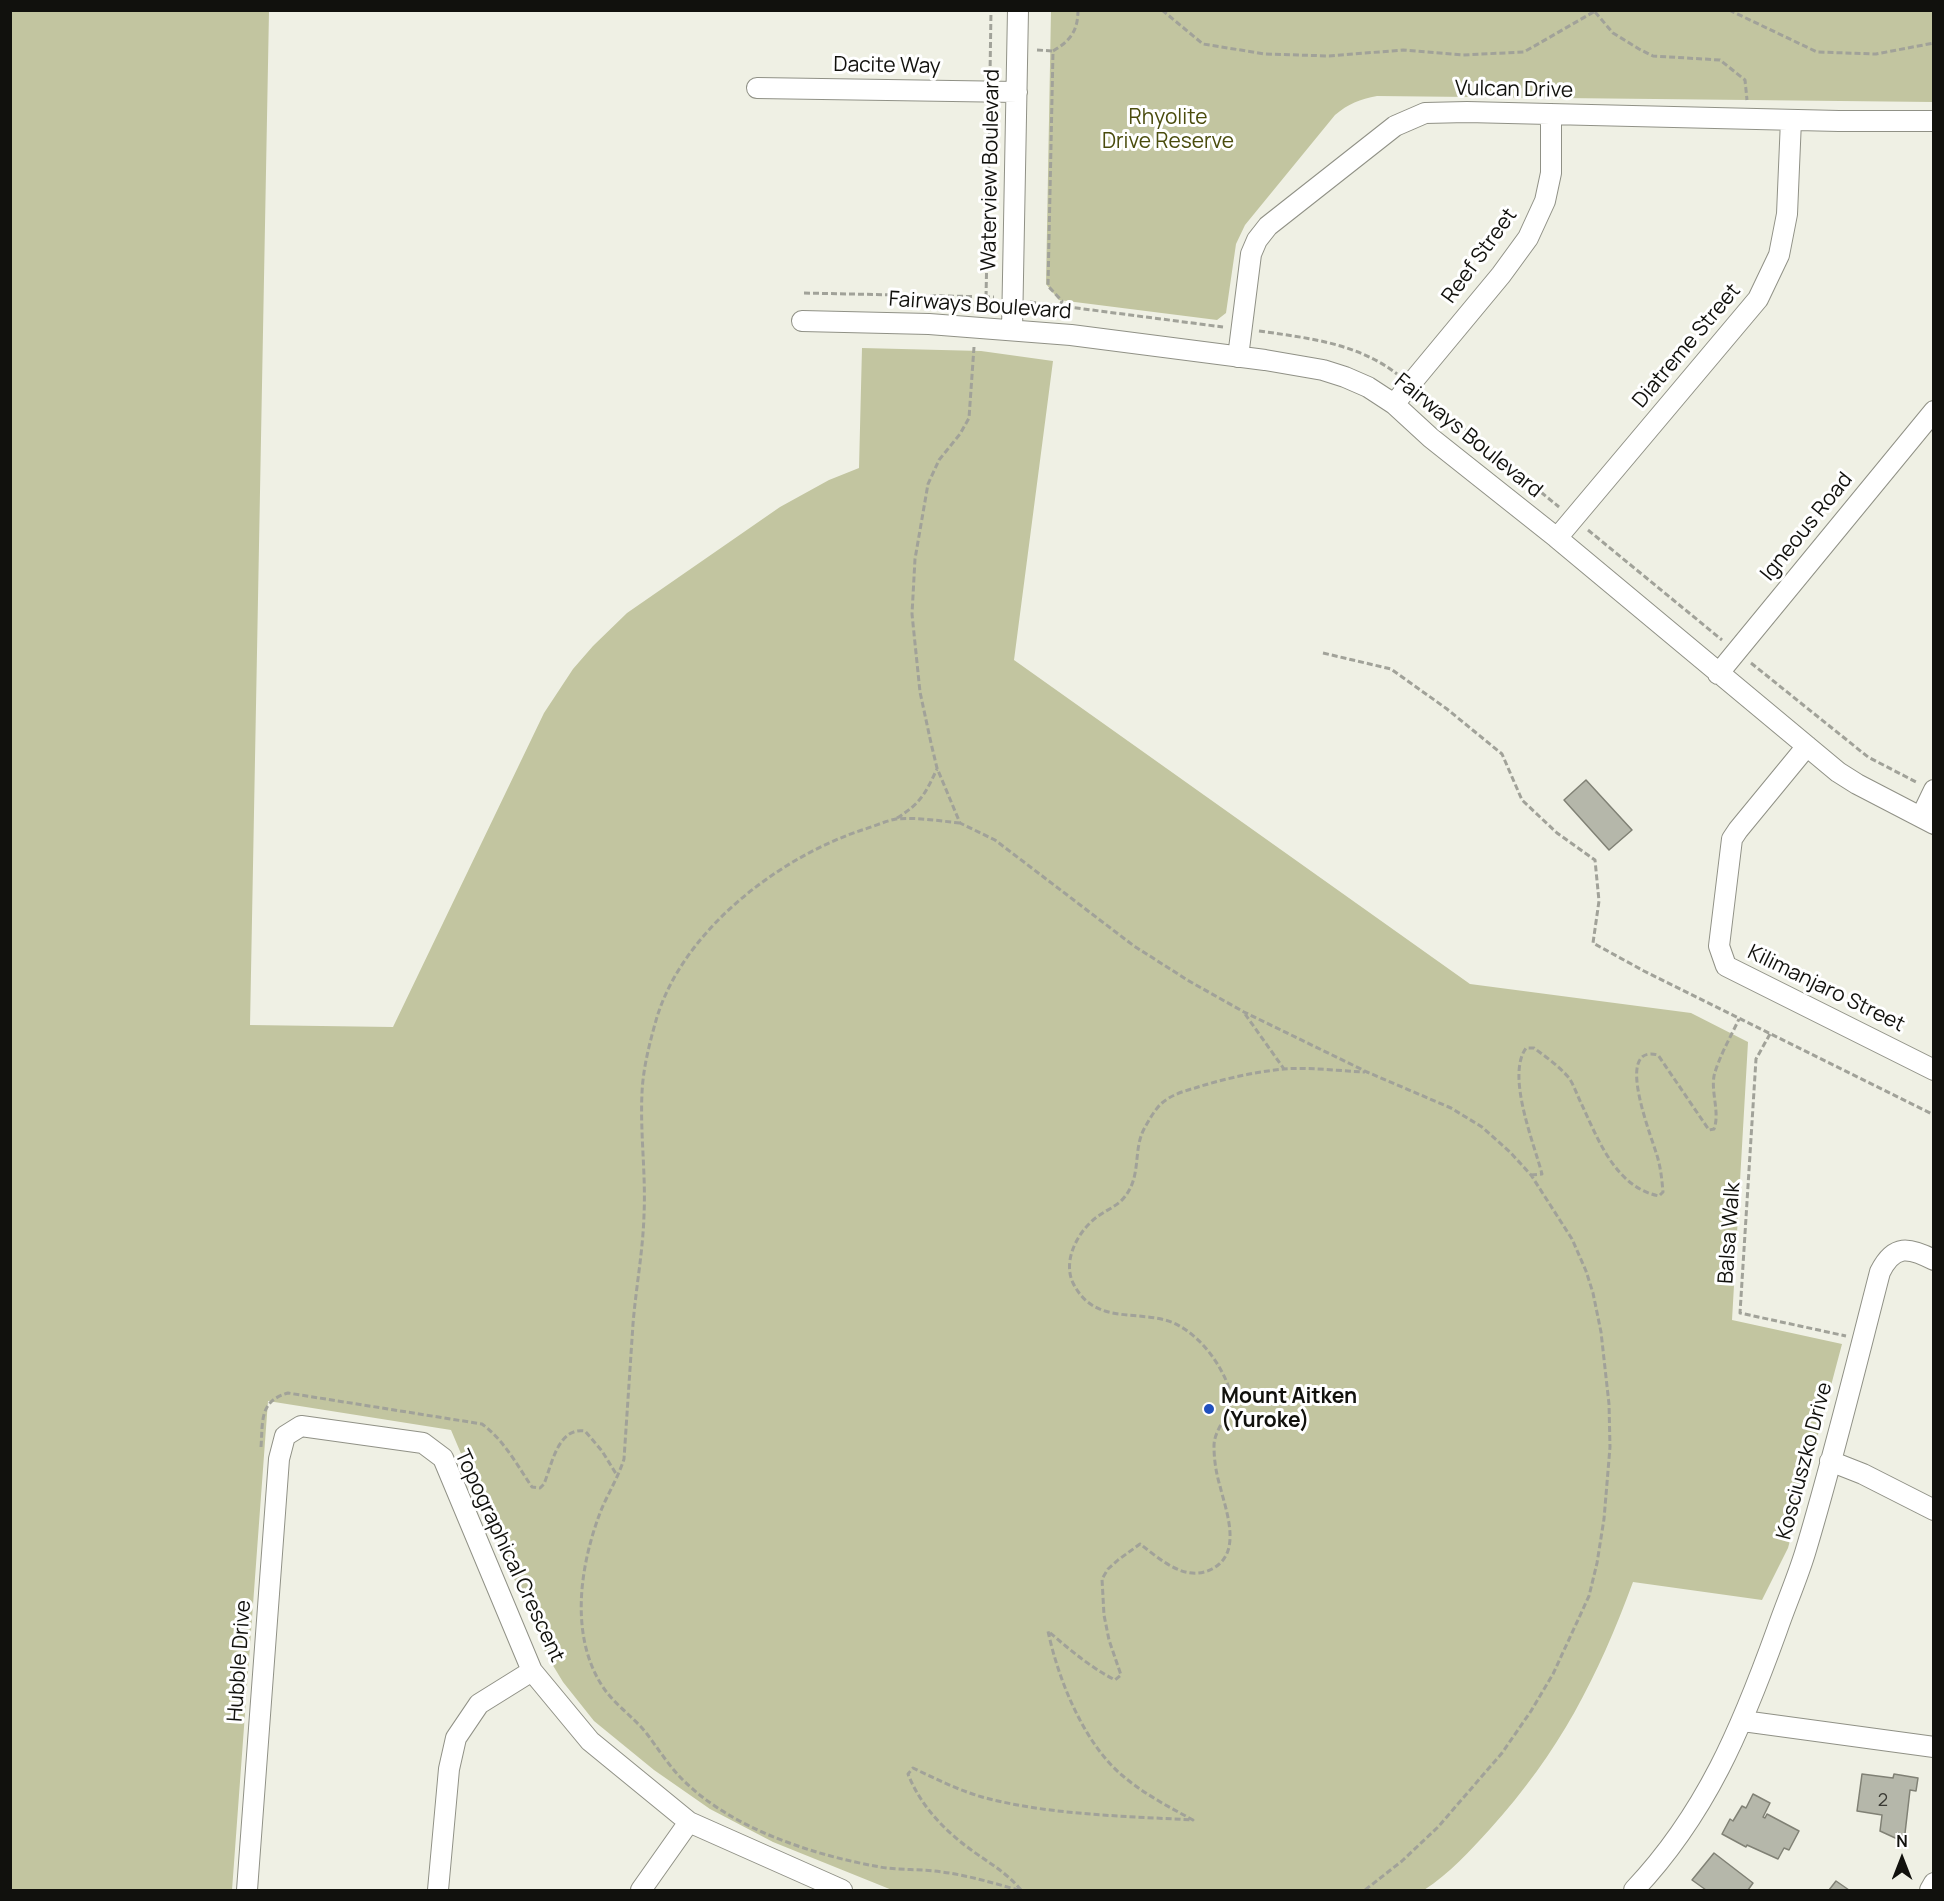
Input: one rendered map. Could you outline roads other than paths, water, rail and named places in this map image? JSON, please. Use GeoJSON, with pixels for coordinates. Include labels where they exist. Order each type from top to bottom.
{"type":"FeatureCollection","features":[{"type":"Feature","properties":{"kind":"street","name":"Waterview Boulevard"},"geometry":{"type":"LineString","coordinates":[[1012,330],[1018,10]]}},
{"type":"Feature","properties":{"kind":"street","name":"Dacite Way"},"geometry":{"type":"LineString","coordinates":[[757,88],[1017,92]]}},
{"type":"Feature","properties":{"kind":"street","name":"Vulcan Drive"},"geometry":{"type":"LineString","coordinates":[[1238,357],[1251,254],[1257,240],[1268,226],[1395,126],[1425,113],[1934,121]]}},
{"type":"Feature","properties":{"kind":"street","name":"Reef Street"},"geometry":{"type":"LineString","coordinates":[[1394,404],[1501,275],[1528,238],[1545,201],[1551,173],[1551,114]]}},
{"type":"Feature","properties":{"kind":"street","name":"Diatreme Street"},"geometry":{"type":"LineString","coordinates":[[1557,538],[1758,299],[1779,255],[1787,213],[1791,120]]}},
{"type":"Feature","properties":{"kind":"street","name":"Fairways Boulevard"},"geometry":{"type":"LineString","coordinates":[[802,321],[929,324],[1012,330],[1297,365],[1345,377],[1368,387],[1394,404],[1431,438],[1557,538],[1838,772],[1927,821]]}},
{"type":"Feature","properties":{"kind":"street","name":"Igneous Road"},"geometry":{"type":"LineString","coordinates":[[1718,674],[1934,411]]}},
{"type":"Feature","properties":{"kind":"street","name":"Kilimanjaro Street"},"geometry":{"type":"LineString","coordinates":[[1807,746],[1732,839],[1719,946],[1726,966],[1934,1070]]}},
{"type":"Feature","properties":{"kind":"street"},"geometry":{"type":"LineString","coordinates":[[1927,821],[1934,790]]}},
{"type":"Feature","properties":{"kind":"street","name":"Kosciuszko Drive"},"geometry":{"type":"LineString","coordinates":[[1634,1890],[1651,1872],[1687,1825],[1718,1773],[1743,1721],[1804,1554],[1880,1272],[1886,1258],[1896,1252],[1911,1251],[1934,1260]]}},
{"type":"Feature","properties":{"kind":"street","name":"Topographical Crescent"},"geometry":{"type":"LineString","coordinates":[[285,1436],[301,1426],[312,1427],[423,1443],[443,1458],[532,1671],[590,1741],[689,1822],[842,1890]]}},
{"type":"Feature","properties":{"kind":"street","name":"Hubble Drive"},"geometry":{"type":"LineString","coordinates":[[247,1890],[279,1459],[285,1436]]}},
{"type":"Feature","properties":{"kind":"street"},"geometry":{"type":"LineString","coordinates":[[1830,1461],[1863,1474],[1934,1510]]}},
{"type":"Feature","properties":{"kind":"street"},"geometry":{"type":"LineString","coordinates":[[438,1890],[449,1769],[456,1738],[479,1704],[532,1671]]}},
{"type":"Feature","properties":{"kind":"street"},"geometry":{"type":"LineString","coordinates":[[1743,1721],[1934,1747]]}},
{"type":"Feature","properties":{"kind":"street"},"geometry":{"type":"LineString","coordinates":[[641,1890],[689,1822]]}},
{"type":"Feature","properties":{"kind":"street"},"geometry":{"type":"LineString","coordinates":[[1930,1890],[1934,1883]]}},
{"type":"Feature","properties":{"kind":"place","name":"Mount Aitken (Yuroke)"},"geometry":{"type":"Point","coordinates":[1209,1409]}},
{"type":"Feature","properties":{"kind":"park label","name":"Rhyolite Drive Reserve"},"geometry":{"type":"Point","coordinates":[1168,130]}}]}
